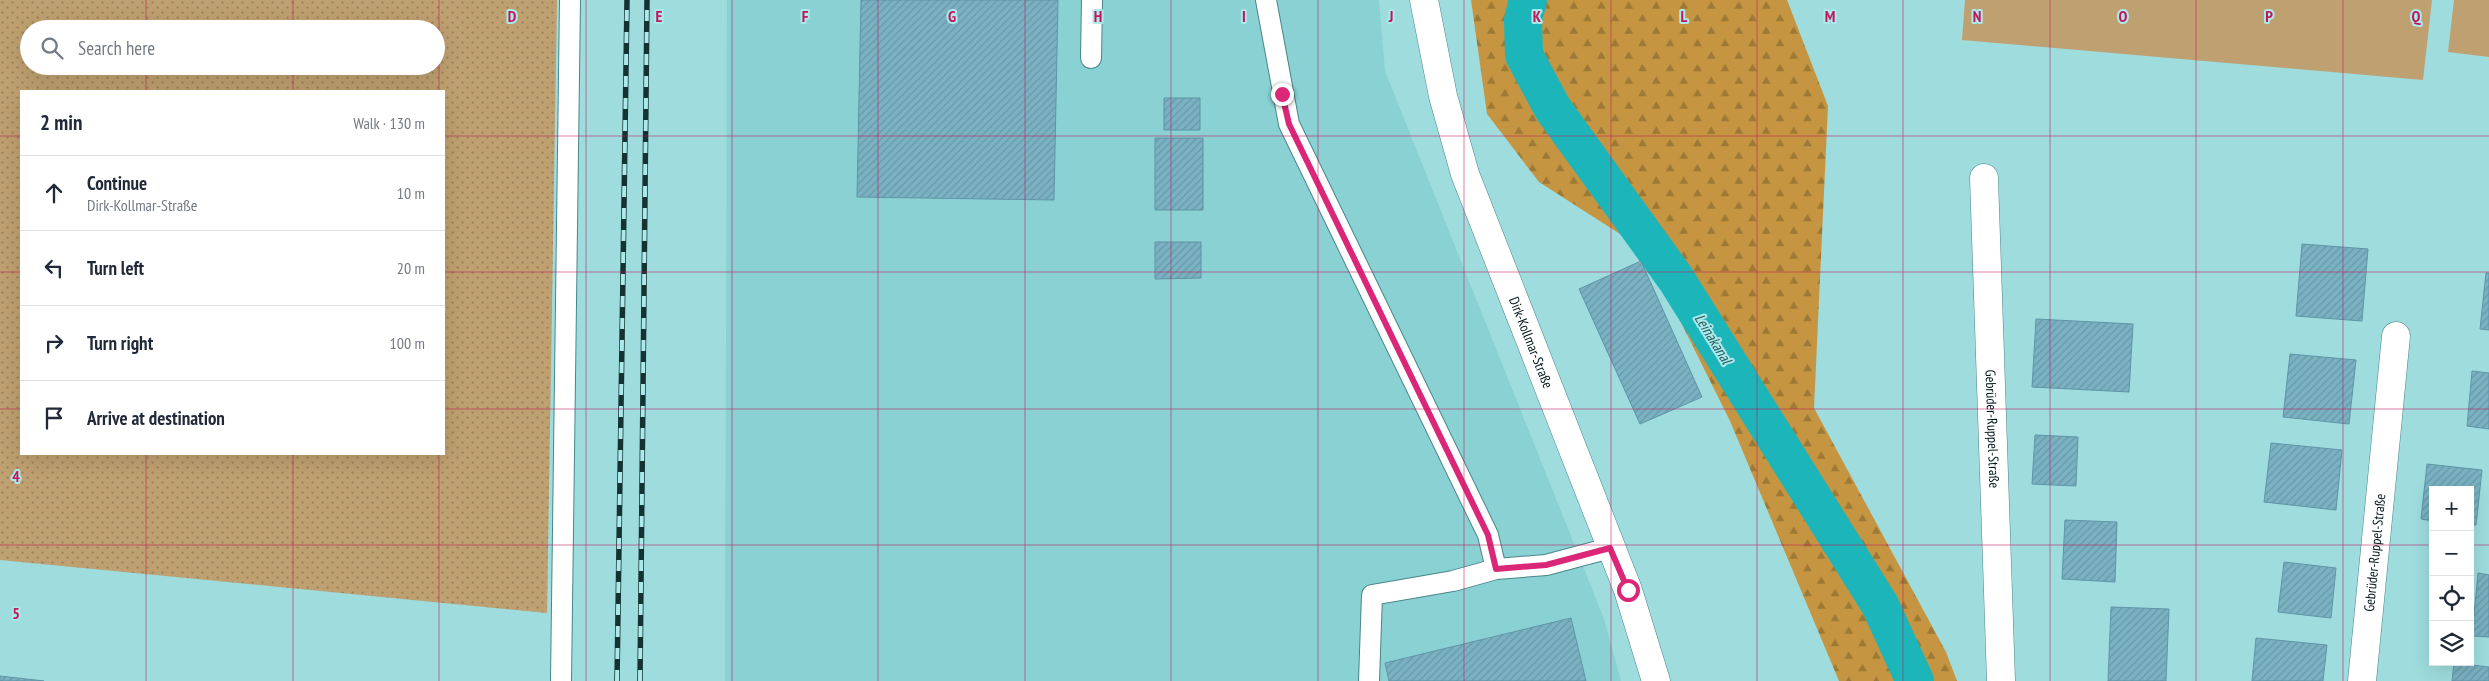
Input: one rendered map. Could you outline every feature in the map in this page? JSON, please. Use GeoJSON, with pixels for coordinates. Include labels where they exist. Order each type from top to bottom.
{"type":"FeatureCollection","features":[{"type":"Feature","properties":{"kind":"street","name":"Dirk-Kollmar-Straße"},"geometry":{"type":"LineString","coordinates":[[1424,0],[1443,96],[1465,174],[1628,590],[1656,681]]}},
{"type":"Feature","properties":{"kind":"street","name":"Gebrüder-Ruppel-Straße"},"geometry":{"type":"LineString","coordinates":[[1984,178],[2001,681]]}},
{"type":"Feature","properties":{"kind":"street","name":"Gebrüder-Ruppel-Straße"},"geometry":{"type":"LineString","coordinates":[[2362,681],[2396,336]]}},
{"type":"Feature","properties":{"kind":"lane"},"geometry":{"type":"LineString","coordinates":[[561,681],[570,0]]}},
{"type":"Feature","properties":{"kind":"lane"},"geometry":{"type":"LineString","coordinates":[[1091,58],[1092,0]]}},
{"type":"Feature","properties":{"kind":"lane"},"geometry":{"type":"LineString","coordinates":[[1266,0],[1289,124],[1488,535],[1496,569]]}},
{"type":"Feature","properties":{"kind":"lane"},"geometry":{"type":"LineString","coordinates":[[1369,681],[1372,595],[1453,581],[1496,569],[1546,565],[1610,548]]}},
{"type":"Feature","properties":{"kind":"shaded area"},"geometry":{"type":"Polygon","coordinates":[[[0,0],[557,0],[547,613],[0,560],[0,0]]]}},
{"type":"Feature","properties":{"kind":"shaded area"},"geometry":{"type":"Polygon","coordinates":[[[727,0],[1379,0],[1385,71],[1604,619],[1621,681],[725,681],[727,0]]]}},
{"type":"Feature","properties":{"kind":"shaded area"},"geometry":{"type":"Polygon","coordinates":[[[1965,0],[2432,0],[2423,80],[1962,40],[1965,0]]]}},
{"type":"Feature","properties":{"kind":"shaded area"},"geometry":{"type":"Polygon","coordinates":[[[2454,0],[2489,0],[2489,57],[2448,52],[2454,0]]]}},
{"type":"Feature","properties":{"kind":"green space"},"geometry":{"type":"Polygon","coordinates":[[[1471,0],[1787,0],[1828,106],[1814,408],[1946,652],[1957,681],[1839,681],[1730,421],[1645,250],[1539,182],[1487,114],[1471,0]]]}},
{"type":"Feature","properties":{"kind":"building"},"geometry":{"type":"Polygon","coordinates":[[[861,0],[1058,0],[1054,200],[857,197],[861,0]]]}},
{"type":"Feature","properties":{"kind":"building"},"geometry":{"type":"Polygon","coordinates":[[[1164,98],[1200,98],[1200,130],[1164,130],[1164,98]]]}},
{"type":"Feature","properties":{"kind":"building"},"geometry":{"type":"Polygon","coordinates":[[[1155,138],[1203,138],[1203,210],[1155,210],[1155,138]]]}},
{"type":"Feature","properties":{"kind":"building"},"geometry":{"type":"Polygon","coordinates":[[[1155,242],[1201,242],[1201,278],[1155,279],[1155,242]]]}},
{"type":"Feature","properties":{"kind":"building"},"geometry":{"type":"Polygon","coordinates":[[[2302,244],[2368,249],[2362,321],[2296,316],[2302,244]]]}},
{"type":"Feature","properties":{"kind":"building"},"geometry":{"type":"Polygon","coordinates":[[[1641,261],[1702,397],[1640,424],[1579,289],[1641,261]]]}},
{"type":"Feature","properties":{"kind":"building"},"geometry":{"type":"Polygon","coordinates":[[[2486,273],[2489,273],[2489,330],[2480,329],[2486,273]]]}},
{"type":"Feature","properties":{"kind":"building"},"geometry":{"type":"Polygon","coordinates":[[[2036,319],[2133,324],[2129,392],[2032,387],[2036,319]]]}},
{"type":"Feature","properties":{"kind":"building"},"geometry":{"type":"Polygon","coordinates":[[[2290,354],[2356,360],[2349,424],[2283,417],[2290,354]]]}},
{"type":"Feature","properties":{"kind":"building"},"geometry":{"type":"Polygon","coordinates":[[[2472,371],[2489,373],[2489,429],[2467,426],[2472,371]]]}},
{"type":"Feature","properties":{"kind":"building"},"geometry":{"type":"Polygon","coordinates":[[[2035,435],[2078,437],[2076,486],[2032,484],[2035,435]]]}},
{"type":"Feature","properties":{"kind":"building"},"geometry":{"type":"Polygon","coordinates":[[[2271,443],[2342,450],[2336,510],[2264,502],[2271,443]]]}},
{"type":"Feature","properties":{"kind":"building"},"geometry":{"type":"Polygon","coordinates":[[[2427,464],[2482,470],[2476,525],[2474,525],[2474,486],[2429,486],[2429,520],[2421,519],[2427,464]]]}},
{"type":"Feature","properties":{"kind":"building"},"geometry":{"type":"Polygon","coordinates":[[[2065,520],[2117,522],[2115,582],[2062,579],[2065,520]]]}},
{"type":"Feature","properties":{"kind":"building"},"geometry":{"type":"Polygon","coordinates":[[[2284,562],[2336,568],[2331,618],[2278,612],[2284,562]]]}},
{"type":"Feature","properties":{"kind":"building"},"geometry":{"type":"Polygon","coordinates":[[[2478,573],[2489,575],[2489,637],[2474,636],[2478,573]]]}},
{"type":"Feature","properties":{"kind":"building"},"geometry":{"type":"Polygon","coordinates":[[[2111,607],[2169,609],[2166,681],[2108,681],[2111,607]]]}},
{"type":"Feature","properties":{"kind":"building"},"geometry":{"type":"Polygon","coordinates":[[[1571,618],[1586,681],[1389,681],[1385,663],[1571,618]]]}},
{"type":"Feature","properties":{"kind":"building"},"geometry":{"type":"Polygon","coordinates":[[[2256,638],[2327,645],[2323,681],[2252,681],[2256,638]]]}},
{"type":"Feature","properties":{"kind":"building"},"geometry":{"type":"Polygon","coordinates":[[[2454,666],[2489,667],[2489,681],[2452,681],[2454,666]]]}},
{"type":"Feature","properties":{"kind":"building"},"geometry":{"type":"Polygon","coordinates":[[[0,676],[44,681],[0,681],[0,676]]]}},
{"type":"Feature","properties":{"kind":"waterway","name":"Leinakanal"},"geometry":{"type":"LineString","coordinates":[[1528,0],[1523,20],[1524,55],[1553,109],[1676,279],[1880,605],[1915,681]]}},
{"type":"Feature","properties":{"kind":"railway"},"geometry":{"type":"LineString","coordinates":[[617,681],[627,0]]}},
{"type":"Feature","properties":{"kind":"railway"},"geometry":{"type":"LineString","coordinates":[[640,681],[647,0]]}},
{"type":"Feature","properties":{"kind":"route"},"geometry":{"type":"LineString","coordinates":[[1282,94],[1289,124],[1488,535],[1496,569],[1546,565],[1610,548],[1628,590]]}}]}
